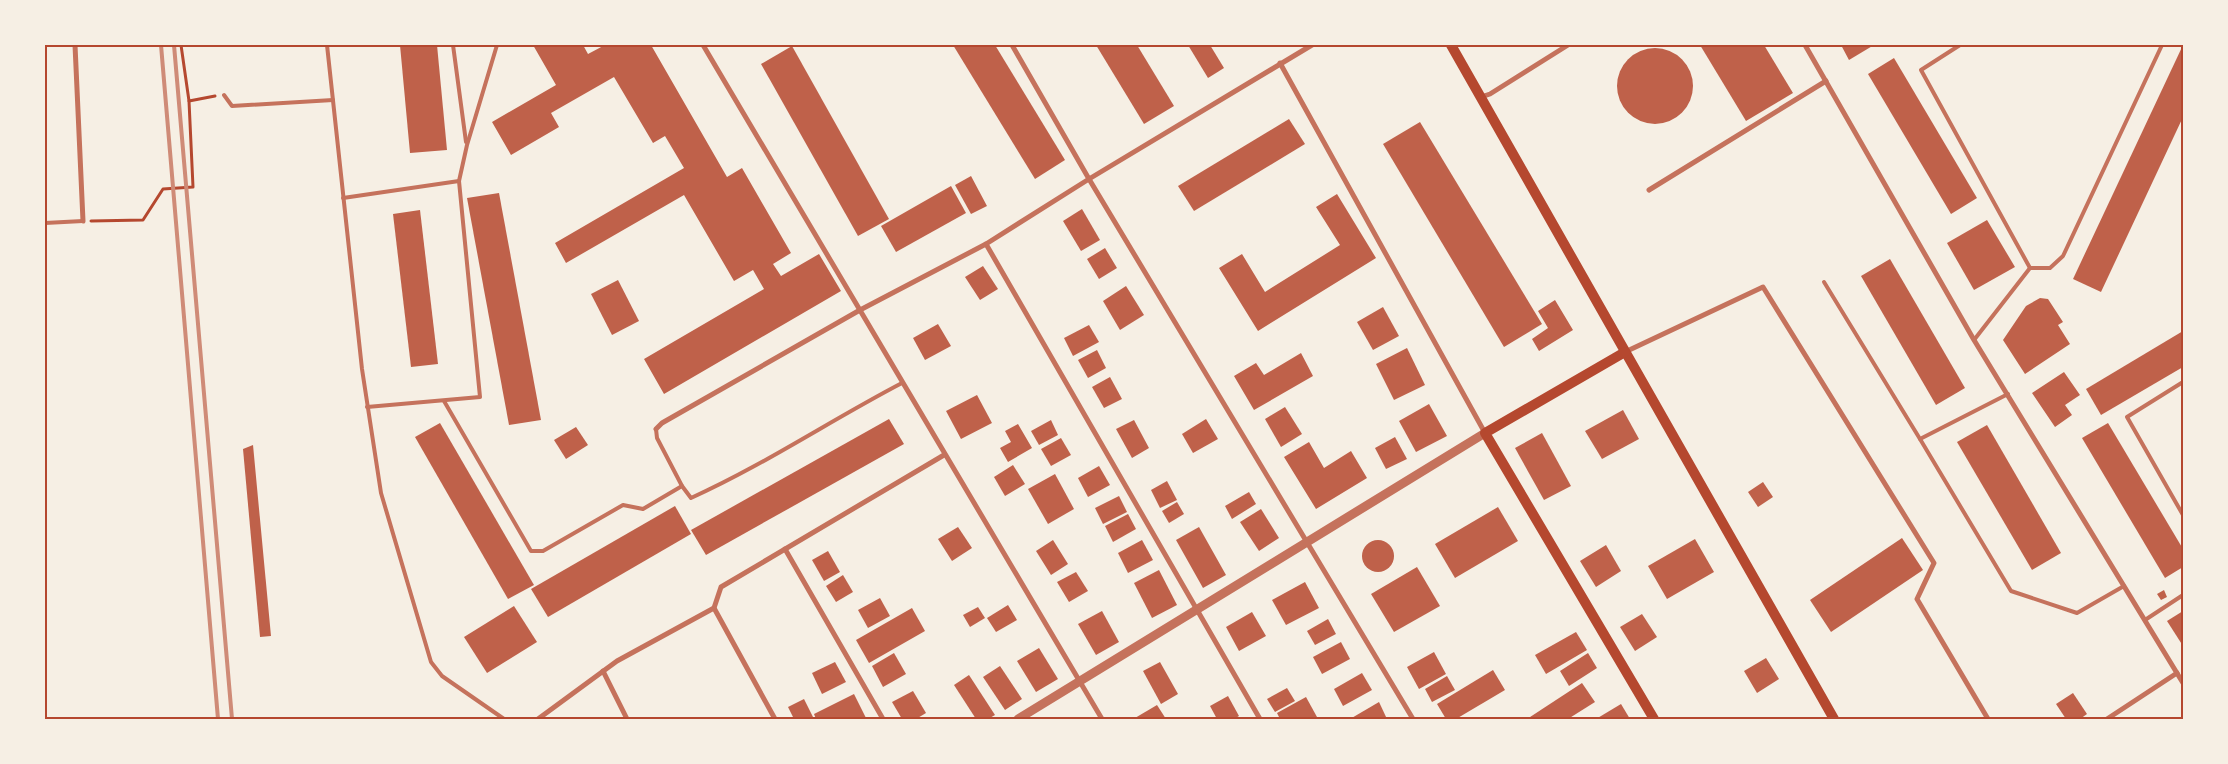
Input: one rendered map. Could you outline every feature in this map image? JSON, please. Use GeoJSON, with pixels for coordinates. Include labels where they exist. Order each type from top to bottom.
{"type":"FeatureCollection","features":[{"type":"Feature","properties":{"kind":"main road"},"geometry":{"type":"LineString","coordinates":[[1451,45],[1834,719]]}},
{"type":"Feature","properties":{"kind":"main road"},"geometry":{"type":"LineString","coordinates":[[1626,352],[1485,432],[1654,719]]}},
{"type":"Feature","properties":{"kind":"street"},"geometry":{"type":"LineString","coordinates":[[75,45],[83,221]]}},
{"type":"Feature","properties":{"kind":"street"},"geometry":{"type":"LineString","coordinates":[[703,45],[1102,719]]}},
{"type":"Feature","properties":{"kind":"street"},"geometry":{"type":"LineString","coordinates":[[1012,45],[1089,179],[1413,719]]}},
{"type":"Feature","properties":{"kind":"street"},"geometry":{"type":"LineString","coordinates":[[656,429],[662,423],[860,310],[986,244],[1089,179],[1312,45]]}},
{"type":"Feature","properties":{"kind":"street"},"geometry":{"type":"LineString","coordinates":[[1481,97],[1490,94],[1568,45]]}},
{"type":"Feature","properties":{"kind":"street"},"geometry":{"type":"LineString","coordinates":[[1804,45],[1974,340],[2009,393],[2183,683]]}},
{"type":"Feature","properties":{"kind":"street"},"geometry":{"type":"LineString","coordinates":[[1018,719],[1197,611],[1485,432],[1280,63]]}},
{"type":"Feature","properties":{"kind":"street"},"geometry":{"type":"LineString","coordinates":[[1649,190],[1826,81]]}},
{"type":"Feature","properties":{"kind":"street"},"geometry":{"type":"LineString","coordinates":[[986,244],[1260,719]]}},
{"type":"Feature","properties":{"kind":"street"},"geometry":{"type":"LineString","coordinates":[[1626,352],[1763,287],[1934,563],[1917,599],[1988,719]]}},
{"type":"Feature","properties":{"kind":"street"},"geometry":{"type":"LineString","coordinates":[[538,719],[617,661],[714,608],[721,588],[944,455]]}},
{"type":"Feature","properties":{"kind":"street"},"geometry":{"type":"LineString","coordinates":[[785,550],[883,719]]}},
{"type":"Feature","properties":{"kind":"street"},"geometry":{"type":"LineString","coordinates":[[714,608],[775,719]]}},
{"type":"Feature","properties":{"kind":"street"},"geometry":{"type":"LineString","coordinates":[[603,671],[627,719]]}},
{"type":"Feature","properties":{"kind":"street"},"geometry":{"type":"LineString","coordinates":[[2107,719],[2177,673]]}},
{"type":"Feature","properties":{"kind":"lane"},"geometry":{"type":"LineString","coordinates":[[327,45],[368,407],[381,493],[430,662],[442,676],[504,719]]}},
{"type":"Feature","properties":{"kind":"lane"},"geometry":{"type":"LineString","coordinates":[[454,45],[466,145]]}},
{"type":"Feature","properties":{"kind":"lane"},"geometry":{"type":"LineString","coordinates":[[368,407],[480,397],[460,181],[466,145],[497,45]]}},
{"type":"Feature","properties":{"kind":"lane"},"geometry":{"type":"LineString","coordinates":[[1960,45],[1920,70],[2030,268]]}},
{"type":"Feature","properties":{"kind":"lane"},"geometry":{"type":"LineString","coordinates":[[2030,268],[2050,268],[2063,256],[2162,45]]}},
{"type":"Feature","properties":{"kind":"lane"},"geometry":{"type":"LineString","coordinates":[[224,95],[232,106],[333,100]]}},
{"type":"Feature","properties":{"kind":"lane"},"geometry":{"type":"LineString","coordinates":[[343,198],[460,181]]}},
{"type":"Feature","properties":{"kind":"lane"},"geometry":{"type":"LineString","coordinates":[[45,223],[83,221]]}},
{"type":"Feature","properties":{"kind":"lane"},"geometry":{"type":"LineString","coordinates":[[1974,340],[2030,268]]}},
{"type":"Feature","properties":{"kind":"lane"},"geometry":{"type":"LineString","coordinates":[[1824,282],[2011,591],[2077,613],[2124,586]]}},
{"type":"Feature","properties":{"kind":"lane"},"geometry":{"type":"LineString","coordinates":[[2183,382],[2127,417],[2183,515]]}},
{"type":"Feature","properties":{"kind":"lane"},"geometry":{"type":"LineString","coordinates":[[656,429],[657,438],[682,486],[691,498],[728,481],[836,418],[902,383]]}},
{"type":"Feature","properties":{"kind":"lane"},"geometry":{"type":"LineString","coordinates":[[1920,439],[2009,393]]}},
{"type":"Feature","properties":{"kind":"lane"},"geometry":{"type":"LineString","coordinates":[[444,401],[531,551],[543,551],[623,505],[644,509],[682,486]]}},
{"type":"Feature","properties":{"kind":"lane"},"geometry":{"type":"LineString","coordinates":[[2145,620],[2183,594]]}},
{"type":"Feature","properties":{"kind":"path"},"geometry":{"type":"LineString","coordinates":[[83,221],[143,220],[163,189],[193,187],[190,101],[181,45]]}},
{"type":"Feature","properties":{"kind":"path"},"geometry":{"type":"LineString","coordinates":[[190,101],[224,95]]}},
{"type":"Feature","properties":{"kind":"building"},"geometry":{"type":"Polygon","coordinates":[[[400,45],[437,45],[447,150],[410,153],[400,45]]]}},
{"type":"Feature","properties":{"kind":"building"},"geometry":{"type":"Polygon","coordinates":[[[533,45],[583,45],[588,54],[605,45],[651,45],[727,177],[742,168],[791,253],[773,264],[781,276],[819,254],[841,291],[664,394],[644,359],[764,289],[753,270],[734,281],[684,195],[566,263],[555,243],[684,168],[665,136],[653,143],[614,77],[551,113],[559,127],[511,155],[492,122],[556,85],[533,45]]]}},
{"type":"Feature","properties":{"kind":"building"},"geometry":{"type":"Polygon","coordinates":[[[953,45],[995,45],[1065,160],[1035,179],[953,45]]]}},
{"type":"Feature","properties":{"kind":"building"},"geometry":{"type":"Polygon","coordinates":[[[1096,45],[1137,45],[1174,106],[1144,124],[1096,45]]]}},
{"type":"Feature","properties":{"kind":"building"},"geometry":{"type":"Polygon","coordinates":[[[1188,45],[1210,45],[1224,68],[1208,78],[1188,45]]]}},
{"type":"Feature","properties":{"kind":"building"},"geometry":{"type":"Polygon","coordinates":[[[1700,45],[1764,45],[1793,93],[1746,121],[1700,45]]]}},
{"type":"Feature","properties":{"kind":"building"},"geometry":{"type":"Polygon","coordinates":[[[1841,45],[1874,45],[1849,60],[1841,45]]]}},
{"type":"Feature","properties":{"kind":"building"},"geometry":{"type":"Polygon","coordinates":[[[2183,45],[2183,117],[2101,292],[2073,279],[2183,45]]]}},
{"type":"Feature","properties":{"kind":"building"},"geometry":{"type":"Polygon","coordinates":[[[792,46],[889,219],[858,236],[761,64],[792,46]]]}},
{"type":"Feature","properties":{"kind":"building"},"geometry":{"type":"Polygon","coordinates":[[[1655,48],[1669,51],[1682,59],[1690,72],[1693,86],[1690,100],[1682,113],[1669,121],[1655,124],[1641,121],[1628,113],[1620,100],[1617,86],[1620,72],[1628,59],[1641,51],[1655,48]]]}},
{"type":"Feature","properties":{"kind":"building"},"geometry":{"type":"Polygon","coordinates":[[[1894,58],[1977,198],[1951,214],[1868,74],[1894,58]]]}},
{"type":"Feature","properties":{"kind":"building"},"geometry":{"type":"Polygon","coordinates":[[[1289,119],[1305,144],[1194,211],[1178,186],[1289,119]]]}},
{"type":"Feature","properties":{"kind":"building"},"geometry":{"type":"Polygon","coordinates":[[[1420,122],[1542,324],[1504,347],[1383,144],[1420,122]]]}},
{"type":"Feature","properties":{"kind":"building"},"geometry":{"type":"Polygon","coordinates":[[[971,176],[987,206],[971,214],[955,185],[971,176]]]}},
{"type":"Feature","properties":{"kind":"building"},"geometry":{"type":"Polygon","coordinates":[[[951,186],[966,213],[896,252],[881,226],[951,186]]]}},
{"type":"Feature","properties":{"kind":"building"},"geometry":{"type":"Polygon","coordinates":[[[499,193],[541,420],[509,425],[467,198],[499,193]]]}},
{"type":"Feature","properties":{"kind":"building"},"geometry":{"type":"Polygon","coordinates":[[[1337,194],[1376,258],[1258,331],[1219,268],[1242,254],[1265,292],[1340,245],[1316,207],[1337,194]]]}},
{"type":"Feature","properties":{"kind":"building"},"geometry":{"type":"Polygon","coordinates":[[[1082,209],[1100,240],[1081,251],[1063,221],[1082,209]]]}},
{"type":"Feature","properties":{"kind":"building"},"geometry":{"type":"Polygon","coordinates":[[[420,210],[438,364],[411,367],[393,214],[420,210]]]}},
{"type":"Feature","properties":{"kind":"building"},"geometry":{"type":"Polygon","coordinates":[[[1987,220],[2015,267],[1974,290],[1947,243],[1987,220]]]}},
{"type":"Feature","properties":{"kind":"building"},"geometry":{"type":"Polygon","coordinates":[[[1105,248],[1117,268],[1099,279],[1087,259],[1105,248]]]}},
{"type":"Feature","properties":{"kind":"building"},"geometry":{"type":"Polygon","coordinates":[[[1890,259],[1965,388],[1936,405],[1861,276],[1890,259]]]}},
{"type":"Feature","properties":{"kind":"building"},"geometry":{"type":"Polygon","coordinates":[[[983,266],[998,289],[980,300],[965,277],[983,266]]]}},
{"type":"Feature","properties":{"kind":"building"},"geometry":{"type":"Polygon","coordinates":[[[618,280],[639,321],[612,335],[591,294],[618,280]]]}},
{"type":"Feature","properties":{"kind":"building"},"geometry":{"type":"Polygon","coordinates":[[[1126,286],[1144,315],[1120,330],[1103,301],[1126,286]]]}},
{"type":"Feature","properties":{"kind":"building"},"geometry":{"type":"Polygon","coordinates":[[[2040,298],[2048,299],[2063,322],[2058,325],[2070,344],[2025,374],[2003,340],[2026,306],[2040,298]]]}},
{"type":"Feature","properties":{"kind":"building"},"geometry":{"type":"Polygon","coordinates":[[[1555,300],[1573,330],[1539,351],[1532,339],[1548,328],[1538,311],[1555,300]]]}},
{"type":"Feature","properties":{"kind":"building"},"geometry":{"type":"Polygon","coordinates":[[[1383,307],[1399,336],[1373,350],[1357,322],[1383,307]]]}},
{"type":"Feature","properties":{"kind":"building"},"geometry":{"type":"Polygon","coordinates":[[[938,324],[951,346],[925,360],[913,338],[938,324]]]}},
{"type":"Feature","properties":{"kind":"building"},"geometry":{"type":"Polygon","coordinates":[[[1089,325],[1099,342],[1073,356],[1064,338],[1089,325]]]}},
{"type":"Feature","properties":{"kind":"building"},"geometry":{"type":"Polygon","coordinates":[[[2183,331],[2183,367],[2101,415],[2086,389],[2183,331]]]}},
{"type":"Feature","properties":{"kind":"building"},"geometry":{"type":"Polygon","coordinates":[[[1407,348],[1425,385],[1394,400],[1376,364],[1407,348]]]}},
{"type":"Feature","properties":{"kind":"building"},"geometry":{"type":"Polygon","coordinates":[[[1097,350],[1106,368],[1088,378],[1078,360],[1097,350]]]}},
{"type":"Feature","properties":{"kind":"building"},"geometry":{"type":"Polygon","coordinates":[[[1301,353],[1313,376],[1254,410],[1234,376],[1256,363],[1264,375],[1301,353]]]}},
{"type":"Feature","properties":{"kind":"building"},"geometry":{"type":"Polygon","coordinates":[[[2064,372],[2080,395],[2065,405],[2072,415],[2055,427],[2032,393],[2064,372]]]}},
{"type":"Feature","properties":{"kind":"building"},"geometry":{"type":"Polygon","coordinates":[[[1110,377],[1122,399],[1104,408],[1092,387],[1110,377]]]}},
{"type":"Feature","properties":{"kind":"building"},"geometry":{"type":"Polygon","coordinates":[[[977,395],[992,423],[961,439],[946,411],[977,395]]]}},
{"type":"Feature","properties":{"kind":"building"},"geometry":{"type":"Polygon","coordinates":[[[1429,404],[1447,436],[1416,452],[1399,421],[1429,404]]]}},
{"type":"Feature","properties":{"kind":"building"},"geometry":{"type":"Polygon","coordinates":[[[1285,407],[1302,434],[1281,447],[1265,419],[1285,407]]]}},
{"type":"Feature","properties":{"kind":"building"},"geometry":{"type":"Polygon","coordinates":[[[1623,410],[1639,439],[1602,459],[1585,431],[1623,410]]]}},
{"type":"Feature","properties":{"kind":"building"},"geometry":{"type":"Polygon","coordinates":[[[889,419],[904,444],[706,555],[691,530],[889,419]]]}},
{"type":"Feature","properties":{"kind":"building"},"geometry":{"type":"Polygon","coordinates":[[[1206,419],[1218,439],[1193,453],[1182,434],[1206,419]]]}},
{"type":"Feature","properties":{"kind":"building"},"geometry":{"type":"Polygon","coordinates":[[[1051,420],[1058,435],[1039,445],[1031,431],[1051,420]]]}},
{"type":"Feature","properties":{"kind":"building"},"geometry":{"type":"Polygon","coordinates":[[[1134,420],[1149,448],[1132,458],[1116,429],[1134,420]]]}},
{"type":"Feature","properties":{"kind":"building"},"geometry":{"type":"Polygon","coordinates":[[[440,423],[534,585],[508,599],[415,437],[440,423]]]}},
{"type":"Feature","properties":{"kind":"building"},"geometry":{"type":"Polygon","coordinates":[[[2108,423],[2183,549],[2183,567],[2165,578],[2082,438],[2108,423]]]}},
{"type":"Feature","properties":{"kind":"building"},"geometry":{"type":"Polygon","coordinates":[[[1018,424],[1032,448],[1008,462],[1000,448],[1011,442],[1005,431],[1018,424]]]}},
{"type":"Feature","properties":{"kind":"building"},"geometry":{"type":"Polygon","coordinates":[[[1987,425],[2061,553],[2032,570],[1957,442],[1987,425]]]}},
{"type":"Feature","properties":{"kind":"building"},"geometry":{"type":"Polygon","coordinates":[[[576,427],[588,445],[566,459],[554,440],[576,427]]]}},
{"type":"Feature","properties":{"kind":"building"},"geometry":{"type":"Polygon","coordinates":[[[1542,433],[1571,486],[1544,500],[1515,448],[1542,433]]]}},
{"type":"Feature","properties":{"kind":"building"},"geometry":{"type":"Polygon","coordinates":[[[1395,437],[1407,459],[1386,469],[1375,448],[1395,437]]]}},
{"type":"Feature","properties":{"kind":"building"},"geometry":{"type":"Polygon","coordinates":[[[1061,438],[1071,455],[1051,466],[1041,449],[1061,438]]]}},
{"type":"Feature","properties":{"kind":"building"},"geometry":{"type":"Polygon","coordinates":[[[1309,442],[1324,468],[1351,451],[1367,478],[1316,509],[1284,457],[1309,442]]]}},
{"type":"Feature","properties":{"kind":"building"},"geometry":{"type":"Polygon","coordinates":[[[253,445],[271,636],[260,637],[243,449],[253,445]]]}},
{"type":"Feature","properties":{"kind":"building"},"geometry":{"type":"Polygon","coordinates":[[[1013,465],[1025,484],[1005,496],[994,477],[1013,465]]]}},
{"type":"Feature","properties":{"kind":"building"},"geometry":{"type":"Polygon","coordinates":[[[1099,466],[1110,485],[1088,497],[1078,478],[1099,466]]]}},
{"type":"Feature","properties":{"kind":"building"},"geometry":{"type":"Polygon","coordinates":[[[1055,474],[1074,509],[1048,524],[1028,489],[1055,474]]]}},
{"type":"Feature","properties":{"kind":"building"},"geometry":{"type":"Polygon","coordinates":[[[1167,481],[1177,500],[1160,508],[1151,490],[1167,481]]]}},
{"type":"Feature","properties":{"kind":"building"},"geometry":{"type":"Polygon","coordinates":[[[1763,482],[1773,497],[1758,507],[1748,492],[1763,482]]]}},
{"type":"Feature","properties":{"kind":"building"},"geometry":{"type":"Polygon","coordinates":[[[1249,492],[1256,504],[1232,519],[1225,506],[1249,492]]]}},
{"type":"Feature","properties":{"kind":"building"},"geometry":{"type":"Polygon","coordinates":[[[1119,496],[1127,512],[1103,524],[1095,508],[1119,496]]]}},
{"type":"Feature","properties":{"kind":"building"},"geometry":{"type":"Polygon","coordinates":[[[1177,502],[1184,514],[1169,523],[1162,511],[1177,502]]]}},
{"type":"Feature","properties":{"kind":"building"},"geometry":{"type":"Polygon","coordinates":[[[675,506],[691,534],[548,617],[531,589],[675,506]]]}},
{"type":"Feature","properties":{"kind":"building"},"geometry":{"type":"Polygon","coordinates":[[[1498,507],[1518,541],[1455,578],[1435,544],[1498,507]]]}},
{"type":"Feature","properties":{"kind":"building"},"geometry":{"type":"Polygon","coordinates":[[[1261,509],[1279,538],[1259,551],[1240,522],[1261,509]]]}},
{"type":"Feature","properties":{"kind":"building"},"geometry":{"type":"Polygon","coordinates":[[[1128,514],[1136,529],[1113,542],[1105,526],[1128,514]]]}},
{"type":"Feature","properties":{"kind":"building"},"geometry":{"type":"Polygon","coordinates":[[[958,527],[972,548],[952,561],[938,539],[958,527]]]}},
{"type":"Feature","properties":{"kind":"building"},"geometry":{"type":"Polygon","coordinates":[[[1199,527],[1226,575],[1203,588],[1176,540],[1199,527]]]}},
{"type":"Feature","properties":{"kind":"building"},"geometry":{"type":"Polygon","coordinates":[[[1902,538],[1923,570],[1831,632],[1810,600],[1902,538]]]}},
{"type":"Feature","properties":{"kind":"building"},"geometry":{"type":"Polygon","coordinates":[[[1695,539],[1714,572],[1667,599],[1648,566],[1695,539]]]}},
{"type":"Feature","properties":{"kind":"building"},"geometry":{"type":"Polygon","coordinates":[[[1053,540],[1068,564],[1051,575],[1036,551],[1053,540]]]}},
{"type":"Feature","properties":{"kind":"building"},"geometry":{"type":"Polygon","coordinates":[[[1142,540],[1153,560],[1128,573],[1118,553],[1142,540]]]}},
{"type":"Feature","properties":{"kind":"building"},"geometry":{"type":"Polygon","coordinates":[[[1378,540],[1384,541],[1389,545],[1393,550],[1393,562],[1389,567],[1384,571],[1378,572],[1372,571],[1367,567],[1363,562],[1362,556],[1363,550],[1367,545],[1372,541],[1378,540]]]}},
{"type":"Feature","properties":{"kind":"building"},"geometry":{"type":"Polygon","coordinates":[[[1606,545],[1621,571],[1596,587],[1580,561],[1606,545]]]}},
{"type":"Feature","properties":{"kind":"building"},"geometry":{"type":"Polygon","coordinates":[[[828,551],[840,572],[824,581],[812,560],[828,551]]]}},
{"type":"Feature","properties":{"kind":"building"},"geometry":{"type":"Polygon","coordinates":[[[1417,567],[1440,606],[1394,632],[1371,594],[1417,567]]]}},
{"type":"Feature","properties":{"kind":"building"},"geometry":{"type":"Polygon","coordinates":[[[1159,570],[1177,605],[1152,618],[1134,583],[1159,570]]]}},
{"type":"Feature","properties":{"kind":"building"},"geometry":{"type":"Polygon","coordinates":[[[1076,572],[1088,591],[1069,602],[1057,582],[1076,572]]]}},
{"type":"Feature","properties":{"kind":"building"},"geometry":{"type":"Polygon","coordinates":[[[843,575],[853,592],[836,602],[826,586],[843,575]]]}},
{"type":"Feature","properties":{"kind":"building"},"geometry":{"type":"Polygon","coordinates":[[[1305,582],[1319,608],[1286,625],[1272,600],[1305,582]]]}},
{"type":"Feature","properties":{"kind":"building"},"geometry":{"type":"Polygon","coordinates":[[[2164,590],[2167,597],[2161,600],[2157,594],[2164,590]]]}},
{"type":"Feature","properties":{"kind":"building"},"geometry":{"type":"Polygon","coordinates":[[[880,598],[890,616],[868,628],[858,610],[880,598]]]}},
{"type":"Feature","properties":{"kind":"building"},"geometry":{"type":"Polygon","coordinates":[[[1008,605],[1017,620],[996,632],[987,618],[1008,605]]]}},
{"type":"Feature","properties":{"kind":"building"},"geometry":{"type":"Polygon","coordinates":[[[514,606],[537,642],[487,673],[464,637],[514,606]]]}},
{"type":"Feature","properties":{"kind":"building"},"geometry":{"type":"Polygon","coordinates":[[[978,607],[985,618],[970,627],[963,615],[978,607]]]}},
{"type":"Feature","properties":{"kind":"building"},"geometry":{"type":"Polygon","coordinates":[[[912,608],[925,631],[869,663],[856,640],[912,608]]]}},
{"type":"Feature","properties":{"kind":"building"},"geometry":{"type":"Polygon","coordinates":[[[1102,611],[1119,642],[1096,655],[1078,624],[1102,611]]]}},
{"type":"Feature","properties":{"kind":"building"},"geometry":{"type":"Polygon","coordinates":[[[2183,611],[2183,646],[2167,621],[2183,611]]]}},
{"type":"Feature","properties":{"kind":"building"},"geometry":{"type":"Polygon","coordinates":[[[1252,612],[1266,636],[1239,651],[1226,627],[1252,612]]]}},
{"type":"Feature","properties":{"kind":"building"},"geometry":{"type":"Polygon","coordinates":[[[1642,614],[1657,637],[1635,651],[1620,627],[1642,614]]]}},
{"type":"Feature","properties":{"kind":"building"},"geometry":{"type":"Polygon","coordinates":[[[1328,619],[1336,634],[1315,645],[1307,631],[1328,619]]]}},
{"type":"Feature","properties":{"kind":"building"},"geometry":{"type":"Polygon","coordinates":[[[1576,632],[1587,650],[1546,674],[1535,655],[1576,632]]]}},
{"type":"Feature","properties":{"kind":"building"},"geometry":{"type":"Polygon","coordinates":[[[1341,642],[1350,659],[1322,674],[1313,657],[1341,642]]]}},
{"type":"Feature","properties":{"kind":"building"},"geometry":{"type":"Polygon","coordinates":[[[1039,648],[1058,679],[1036,692],[1017,661],[1039,648]]]}},
{"type":"Feature","properties":{"kind":"building"},"geometry":{"type":"Polygon","coordinates":[[[1434,652],[1446,674],[1419,689],[1407,667],[1434,652]]]}},
{"type":"Feature","properties":{"kind":"building"},"geometry":{"type":"Polygon","coordinates":[[[894,653],[906,674],[883,687],[872,666],[894,653]]]}},
{"type":"Feature","properties":{"kind":"building"},"geometry":{"type":"Polygon","coordinates":[[[1588,653],[1597,668],[1569,686],[1560,671],[1588,653]]]}},
{"type":"Feature","properties":{"kind":"building"},"geometry":{"type":"Polygon","coordinates":[[[1766,658],[1779,679],[1757,693],[1744,671],[1766,658]]]}},
{"type":"Feature","properties":{"kind":"building"},"geometry":{"type":"Polygon","coordinates":[[[835,662],[846,682],[822,694],[812,673],[835,662]]]}},
{"type":"Feature","properties":{"kind":"building"},"geometry":{"type":"Polygon","coordinates":[[[1160,662],[1178,694],[1161,704],[1143,671],[1160,662]]]}},
{"type":"Feature","properties":{"kind":"building"},"geometry":{"type":"Polygon","coordinates":[[[1000,666],[1022,699],[1005,710],[983,677],[1000,666]]]}},
{"type":"Feature","properties":{"kind":"building"},"geometry":{"type":"Polygon","coordinates":[[[1493,670],[1505,690],[1456,719],[1446,719],[1437,704],[1493,670]]]}},
{"type":"Feature","properties":{"kind":"building"},"geometry":{"type":"Polygon","coordinates":[[[1362,673],[1372,690],[1343,706],[1334,689],[1362,673]]]}},
{"type":"Feature","properties":{"kind":"building"},"geometry":{"type":"Polygon","coordinates":[[[969,675],[995,715],[988,719],[976,719],[954,685],[969,675]]]}},
{"type":"Feature","properties":{"kind":"building"},"geometry":{"type":"Polygon","coordinates":[[[1447,676],[1455,690],[1432,702],[1425,689],[1447,676]]]}},
{"type":"Feature","properties":{"kind":"building"},"geometry":{"type":"Polygon","coordinates":[[[1582,683],[1595,702],[1568,719],[1527,719],[1582,683]]]}},
{"type":"Feature","properties":{"kind":"building"},"geometry":{"type":"Polygon","coordinates":[[[1287,688],[1295,701],[1275,712],[1267,699],[1287,688]]]}},
{"type":"Feature","properties":{"kind":"building"},"geometry":{"type":"Polygon","coordinates":[[[913,691],[926,713],[916,719],[902,719],[892,702],[913,691]]]}},
{"type":"Feature","properties":{"kind":"building"},"geometry":{"type":"Polygon","coordinates":[[[2073,693],[2087,714],[2080,719],[2066,719],[2056,704],[2073,693]]]}},
{"type":"Feature","properties":{"kind":"building"},"geometry":{"type":"Polygon","coordinates":[[[854,694],[866,718],[816,719],[814,714],[854,694]]]}},
{"type":"Feature","properties":{"kind":"building"},"geometry":{"type":"Polygon","coordinates":[[[1228,696],[1239,716],[1234,719],[1217,719],[1210,706],[1228,696]]]}},
{"type":"Feature","properties":{"kind":"building"},"geometry":{"type":"Polygon","coordinates":[[[1306,697],[1317,717],[1313,719],[1280,719],[1277,713],[1306,697]]]}},
{"type":"Feature","properties":{"kind":"building"},"geometry":{"type":"Polygon","coordinates":[[[804,699],[814,719],[794,719],[788,707],[804,699]]]}},
{"type":"Feature","properties":{"kind":"building"},"geometry":{"type":"Polygon","coordinates":[[[1379,702],[1387,719],[1350,719],[1379,702]]]}},
{"type":"Feature","properties":{"kind":"building"},"geometry":{"type":"Polygon","coordinates":[[[1621,704],[1630,719],[1596,719],[1621,704]]]}},
{"type":"Feature","properties":{"kind":"building"},"geometry":{"type":"Polygon","coordinates":[[[1157,705],[1166,719],[1135,719],[1135,718],[1157,705]]]}},
{"type":"Feature","properties":{"kind":"railway"},"geometry":{"type":"LineString","coordinates":[[161,45],[218,719]]}},
{"type":"Feature","properties":{"kind":"railway"},"geometry":{"type":"LineString","coordinates":[[174,45],[232,719]]}}]}
